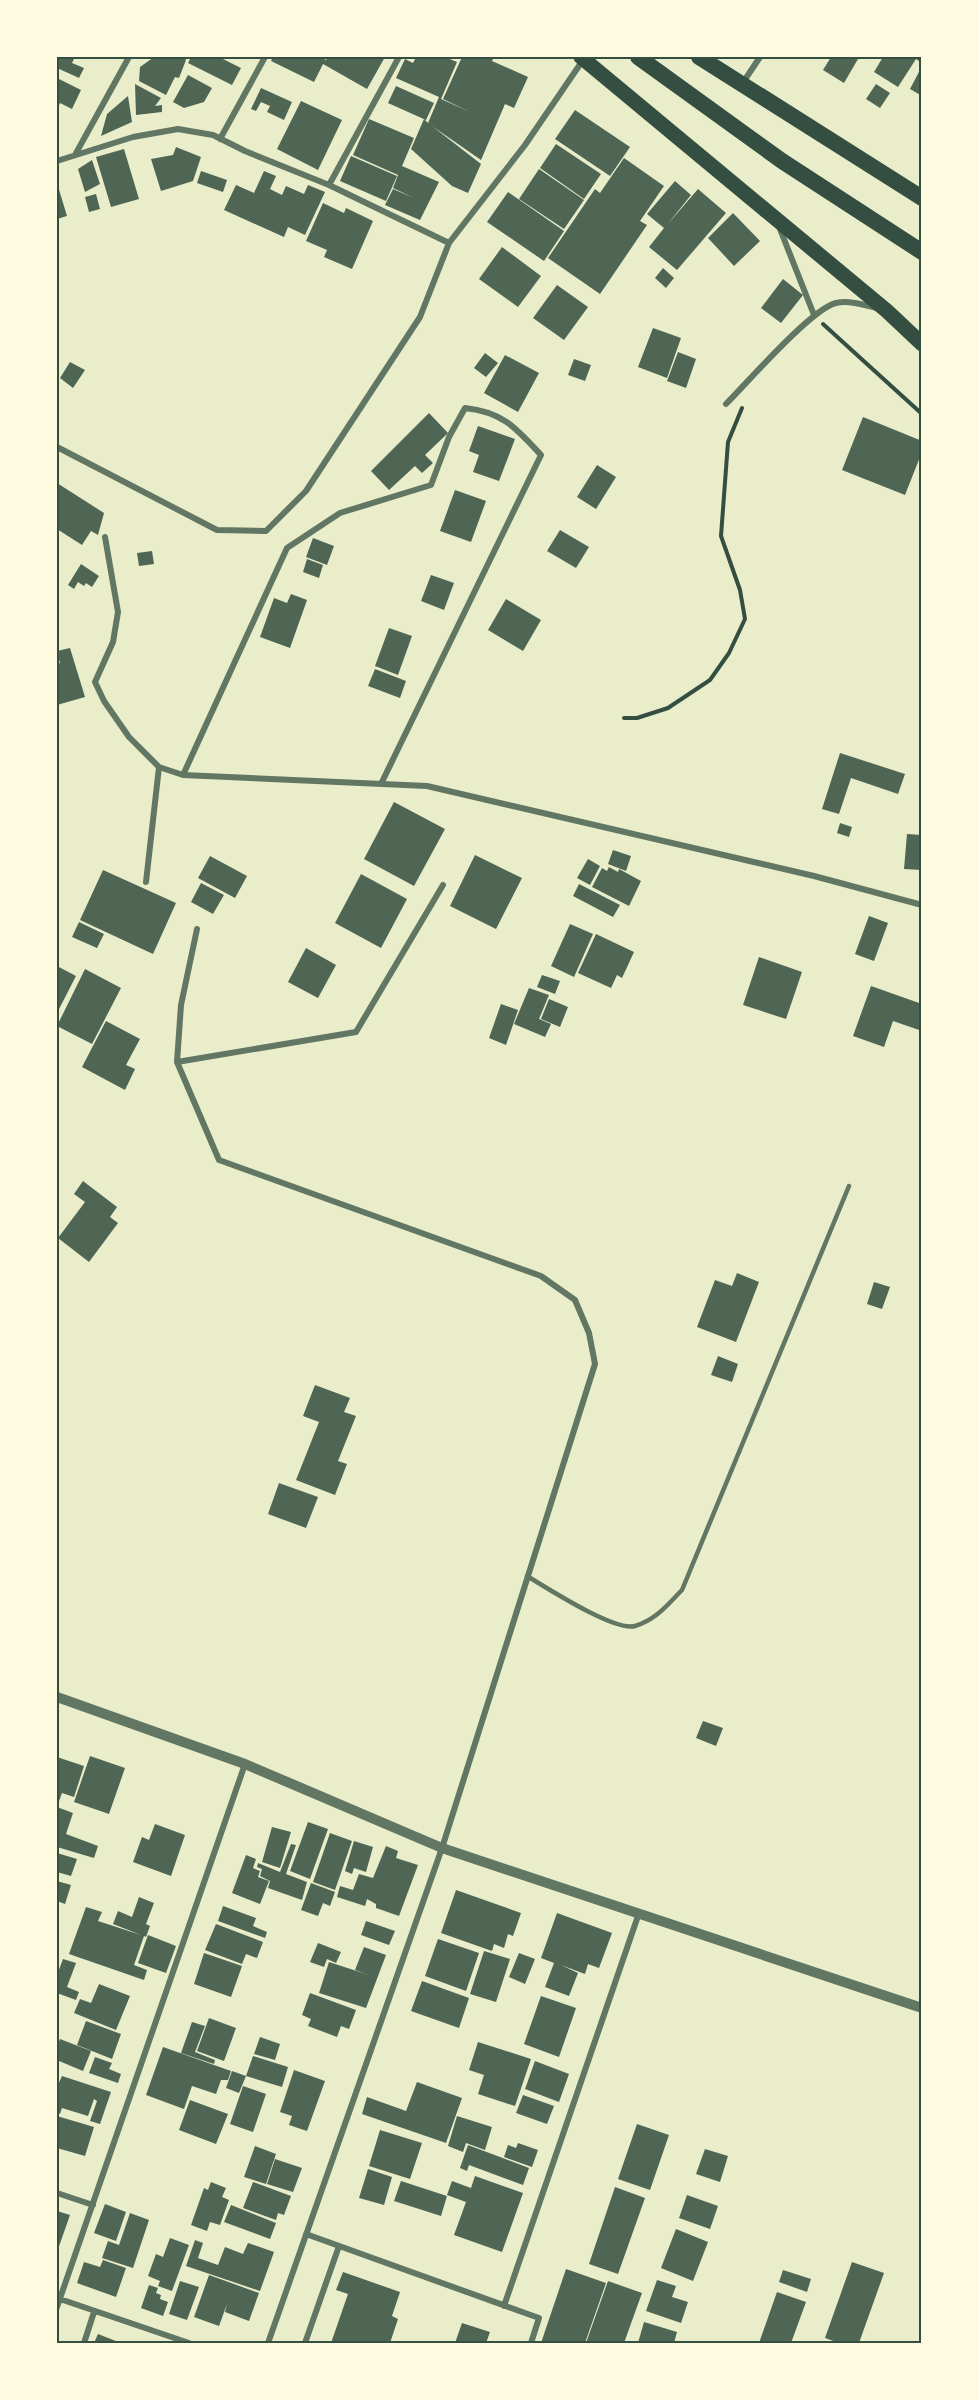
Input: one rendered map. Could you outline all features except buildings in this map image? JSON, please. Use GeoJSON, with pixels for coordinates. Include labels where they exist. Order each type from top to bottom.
{"type":"FeatureCollection","features":[{"type":"Feature","properties":{"kind":"highway"},"geometry":{"type":"LineString","coordinates":[[638,57],[782,161],[922,252]]}},
{"type":"Feature","properties":{"kind":"highway"},"geometry":{"type":"LineString","coordinates":[[699,57],[922,198]]}},
{"type":"Feature","properties":{"kind":"main road"},"geometry":{"type":"LineString","coordinates":[[582,58],[887,311],[922,344]]}},
{"type":"Feature","properties":{"kind":"street"},"geometry":{"type":"LineString","coordinates":[[75,156],[129,57]]}},
{"type":"Feature","properties":{"kind":"street"},"geometry":{"type":"LineString","coordinates":[[220,139],[266,57]]}},
{"type":"Feature","properties":{"kind":"street"},"geometry":{"type":"LineString","coordinates":[[329,185],[399,57]]}},
{"type":"Feature","properties":{"kind":"street"},"geometry":{"type":"LineString","coordinates":[[742,84],[760,57]]}},
{"type":"Feature","properties":{"kind":"street"},"geometry":{"type":"LineString","coordinates":[[57,447],[217,530],[266,531],[306,491],[420,317],[449,243],[525,146],[582,58]]}},
{"type":"Feature","properties":{"kind":"street"},"geometry":{"type":"LineString","coordinates":[[57,161],[134,137],[178,129],[213,135],[329,185],[449,243]]}},
{"type":"Feature","properties":{"kind":"street"},"geometry":{"type":"LineString","coordinates":[[777,220],[814,315]]}},
{"type":"Feature","properties":{"kind":"street"},"geometry":{"type":"LineString","coordinates":[[726,404],[814,315],[834,303],[849,302],[887,311]]}},
{"type":"Feature","properties":{"kind":"street"},"geometry":{"type":"LineString","coordinates":[[183,775],[288,548],[340,513],[431,485],[449,437],[465,408],[485,410],[514,426],[541,455],[381,784]]}},
{"type":"Feature","properties":{"kind":"street"},"geometry":{"type":"LineString","coordinates":[[105,537],[118,612],[113,642],[95,682],[104,701],[129,737],[159,767],[183,775],[427,786],[814,876],[922,905]]}},
{"type":"Feature","properties":{"kind":"street"},"geometry":{"type":"LineString","coordinates":[[146,882],[159,767]]}},
{"type":"Feature","properties":{"kind":"street"},"geometry":{"type":"LineString","coordinates":[[177,1062],[356,1032],[443,885]]}},
{"type":"Feature","properties":{"kind":"street"},"geometry":{"type":"LineString","coordinates":[[197,929],[181,1005],[177,1062],[219,1160],[541,1276],[575,1300],[589,1333],[595,1364],[442,1848],[268,2343]]}},
{"type":"Feature","properties":{"kind":"street"},"geometry":{"type":"LineString","coordinates":[[57,1697],[245,1764],[442,1848],[922,2008]]}},
{"type":"Feature","properties":{"kind":"street"},"geometry":{"type":"LineString","coordinates":[[57,2307],[245,1764]]}},
{"type":"Feature","properties":{"kind":"street"},"geometry":{"type":"LineString","coordinates":[[504,2306],[639,1913]]}},
{"type":"Feature","properties":{"kind":"street"},"geometry":{"type":"LineString","coordinates":[[57,2193],[93,2205]]}},
{"type":"Feature","properties":{"kind":"street"},"geometry":{"type":"LineString","coordinates":[[306,2234],[539,2318],[531,2343]]}},
{"type":"Feature","properties":{"kind":"street"},"geometry":{"type":"LineString","coordinates":[[305,2343],[339,2246]]}},
{"type":"Feature","properties":{"kind":"street"},"geometry":{"type":"LineString","coordinates":[[60,2299],[189,2343]]}},
{"type":"Feature","properties":{"kind":"street"},"geometry":{"type":"LineString","coordinates":[[84,2343],[94,2312]]}},
{"type":"Feature","properties":{"kind":"lane"},"geometry":{"type":"LineString","coordinates":[[527,1576],[609,1622],[633,1627],[657,1616],[682,1590],[849,1185]]}},
{"type":"Feature","properties":{"kind":"path"},"geometry":{"type":"LineString","coordinates":[[814,315],[922,414]]}},
{"type":"Feature","properties":{"kind":"path"},"geometry":{"type":"LineString","coordinates":[[624,718],[637,718],[668,708],[710,680],[729,653],[745,619],[740,590],[721,536],[728,442],[746,399]]}}]}
